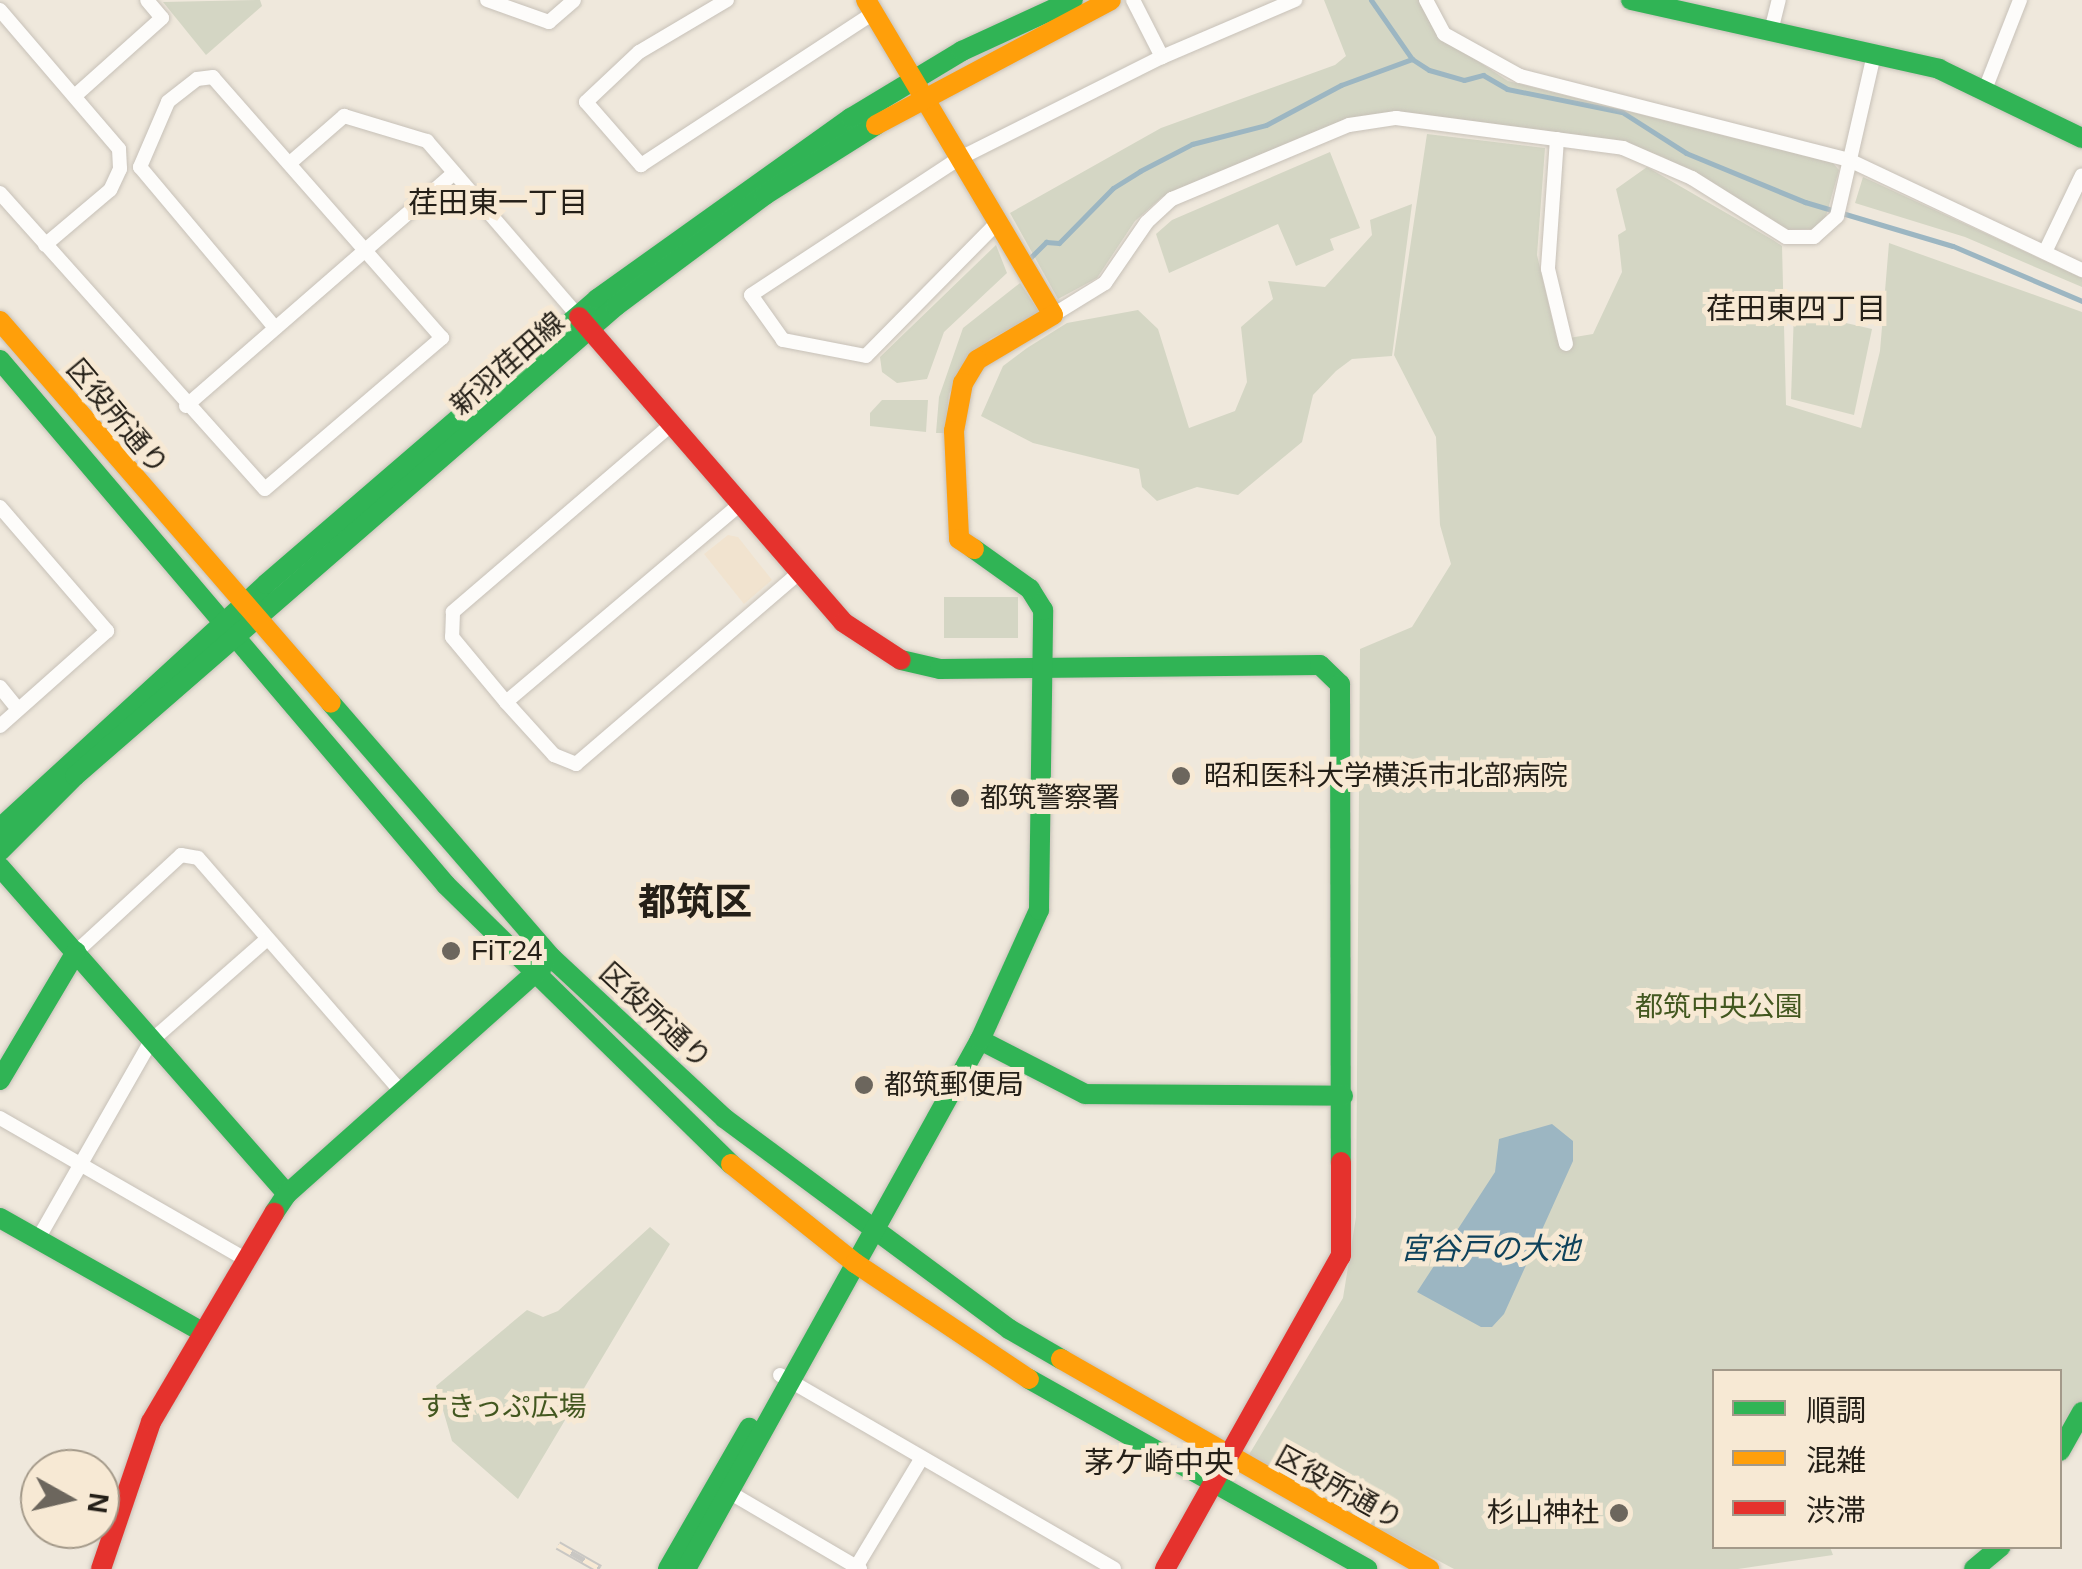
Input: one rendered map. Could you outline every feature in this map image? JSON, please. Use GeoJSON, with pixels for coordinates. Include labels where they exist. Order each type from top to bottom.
{"type":"FeatureCollection","features":[{"type":"Feature","properties":{"kind":"street"},"geometry":{"type":"LineString","coordinates":[[77,94],[162,18],[147,0]]}},
{"type":"Feature","properties":{"kind":"street"},"geometry":{"type":"LineString","coordinates":[[487,0],[549,22],[574,0]]}},
{"type":"Feature","properties":{"kind":"street"},"geometry":{"type":"LineString","coordinates":[[727,0],[639,52],[586,102],[641,165],[869,6],[1053,315]]}},
{"type":"Feature","properties":{"kind":"street","name":"新羽荏田線"},"geometry":{"type":"LineString","coordinates":[[0,828],[242,606],[584,323],[918,88],[1073,0]]}},
{"type":"Feature","properties":{"kind":"street","name":"新羽荏田線"},"geometry":{"type":"LineString","coordinates":[[918,88],[1110,0]]}},
{"type":"Feature","properties":{"kind":"street"},"geometry":{"type":"LineString","coordinates":[[1133,0],[1162,57]]}},
{"type":"Feature","properties":{"kind":"street"},"geometry":{"type":"LineString","coordinates":[[996,224],[866,356],[783,340],[751,295],[958,159],[1162,57],[1296,0]]}},
{"type":"Feature","properties":{"kind":"street"},"geometry":{"type":"LineString","coordinates":[[1426,0],[1444,34],[1520,76],[1848,166],[2082,270]]}},
{"type":"Feature","properties":{"kind":"street"},"geometry":{"type":"LineString","coordinates":[[1631,0],[1938,69],[2082,138]]}},
{"type":"Feature","properties":{"kind":"street"},"geometry":{"type":"LineString","coordinates":[[1771,31],[1778,0]]}},
{"type":"Feature","properties":{"kind":"street"},"geometry":{"type":"LineString","coordinates":[[1984,92],[2020,0]]}},
{"type":"Feature","properties":{"kind":"street"},"geometry":{"type":"LineString","coordinates":[[0,10],[77,94],[119,149],[120,169],[86,216],[45,245]]}},
{"type":"Feature","properties":{"kind":"street"},"geometry":{"type":"LineString","coordinates":[[686,1569],[850,1259],[871,1232],[980,1040],[1040,910],[1043,610],[1035,594],[959,539],[954,431],[963,383],[977,360],[1104,282],[1147,222],[1172,199],[1348,126],[1396,118],[1647,155],[1786,236],[1822,234],[1837,216],[1874,54]]}},
{"type":"Feature","properties":{"kind":"street"},"geometry":{"type":"LineString","coordinates":[[0,193],[186,406],[265,489],[442,338],[212,77],[197,78],[168,102],[140,168],[275,328]]}},
{"type":"Feature","properties":{"kind":"street"},"geometry":{"type":"LineString","coordinates":[[290,163],[344,116],[427,141],[854,633],[909,664],[1042,670],[1320,665],[1335,674],[1340,684],[1341,1256],[1166,1569]]}},
{"type":"Feature","properties":{"kind":"street"},"geometry":{"type":"LineString","coordinates":[[1557,139],[1548,269],[1566,344]]}},
{"type":"Feature","properties":{"kind":"street"},"geometry":{"type":"LineString","coordinates":[[186,406],[454,173]]}},
{"type":"Feature","properties":{"kind":"street"},"geometry":{"type":"LineString","coordinates":[[2045,252],[2082,174]]}},
{"type":"Feature","properties":{"kind":"street","name":"区役所通り"},"geometry":{"type":"LineString","coordinates":[[0,321],[242,606],[552,958],[724,1118],[871,1232],[1009,1329],[1229,1459],[1429,1569]]}},
{"type":"Feature","properties":{"kind":"street","name":"新羽荏田線"},"geometry":{"type":"LineString","coordinates":[[0,850],[76,776],[258,623],[584,323]]}},
{"type":"Feature","properties":{"kind":"street","name":"区役所通り"},"geometry":{"type":"LineString","coordinates":[[0,360],[220,626],[446,885],[708,1146],[850,1259],[989,1356],[1367,1569]]}},
{"type":"Feature","properties":{"kind":"street"},"geometry":{"type":"LineString","coordinates":[[672,424],[454,612],[448,626],[452,637],[506,702],[554,755],[576,764],[800,572]]}},
{"type":"Feature","properties":{"kind":"street"},"geometry":{"type":"LineString","coordinates":[[506,702],[740,504]]}},
{"type":"Feature","properties":{"kind":"street"},"geometry":{"type":"LineString","coordinates":[[0,507],[107,631],[0,726]]}},
{"type":"Feature","properties":{"kind":"street"},"geometry":{"type":"LineString","coordinates":[[0,687],[18,709]]}},
{"type":"Feature","properties":{"kind":"street"},"geometry":{"type":"LineString","coordinates":[[0,1080],[76,952],[181,855],[198,858],[402,1094]]}},
{"type":"Feature","properties":{"kind":"street"},"geometry":{"type":"LineString","coordinates":[[0,867],[287,1194]]}},
{"type":"Feature","properties":{"kind":"street"},"geometry":{"type":"LineString","coordinates":[[38,1239],[151,1041],[267,939]]}},
{"type":"Feature","properties":{"kind":"street"},"geometry":{"type":"LineString","coordinates":[[102,1569],[136,1455],[243,1258],[287,1194],[552,958]]}},
{"type":"Feature","properties":{"kind":"street"},"geometry":{"type":"LineString","coordinates":[[980,1040],[1085,1094],[1343,1096]]}},
{"type":"Feature","properties":{"kind":"street"},"geometry":{"type":"LineString","coordinates":[[0,1118],[243,1258]]}},
{"type":"Feature","properties":{"kind":"street"},"geometry":{"type":"LineString","coordinates":[[0,1218],[202,1332]]}},
{"type":"Feature","properties":{"kind":"street"},"geometry":{"type":"LineString","coordinates":[[785,1378],[1114,1569]]}},
{"type":"Feature","properties":{"kind":"street"},"geometry":{"type":"LineString","coordinates":[[668,1569],[785,1378]]}},
{"type":"Feature","properties":{"kind":"street"},"geometry":{"type":"LineString","coordinates":[[2062,1448],[2081,1417]]}},
{"type":"Feature","properties":{"kind":"street"},"geometry":{"type":"LineString","coordinates":[[729,1492],[857,1568],[921,1459]]}},
{"type":"Feature","properties":{"kind":"street"},"geometry":{"type":"LineString","coordinates":[[1974,1569],[1997,1549]]}},
{"type":"Feature","properties":{"kind":"shaded area"},"geometry":{"type":"Polygon","coordinates":[[[728,535],[738,537],[772,580],[744,604],[704,554],[728,535]]]}},
{"type":"Feature","properties":{"kind":"green space"},"geometry":{"type":"Polygon","coordinates":[[[260,0],[262,6],[206,55],[163,2],[260,0]]]}},
{"type":"Feature","properties":{"kind":"green space"},"geometry":{"type":"Polygon","coordinates":[[[1324,0],[1420,0],[1446,40],[1508,81],[1833,163],[1839,170],[1826,216],[1815,229],[1786,230],[1663,157],[1623,143],[1385,114],[1340,124],[1162,197],[1135,221],[1097,278],[1058,299],[1010,213],[1161,128],[1335,65],[1346,56],[1324,0]]]}},
{"type":"Feature","properties":{"kind":"green space","name":"都筑中央公園"},"geometry":{"type":"Polygon","coordinates":[[[1427,134],[1545,148],[1537,255],[1557,340],[1593,334],[1622,272],[1618,235],[1626,230],[1616,189],[1647,167],[1782,246],[1786,405],[1861,428],[1880,351],[1889,243],[2082,312],[2082,1401],[2062,1435],[2062,1369],[1712,1369],[1712,1549],[1831,1549],[1833,1555],[1738,1569],[1454,1569],[1247,1458],[1343,1298],[1356,1217],[1360,649],[1412,627],[1451,564],[1440,525],[1436,437],[1394,355],[1427,134]]]}},
{"type":"Feature","properties":{"kind":"green space"},"geometry":{"type":"Polygon","coordinates":[[[1330,152],[1360,228],[1330,239],[1334,250],[1296,266],[1278,224],[1169,273],[1156,234],[1172,220],[1330,152]]]}},
{"type":"Feature","properties":{"kind":"green space"},"geometry":{"type":"Polygon","coordinates":[[[1863,177],[2082,278],[2082,287],[1965,237],[1855,203],[1863,177]]]}},
{"type":"Feature","properties":{"kind":"green space"},"geometry":{"type":"Polygon","coordinates":[[[1412,204],[1392,356],[1352,359],[1336,371],[1313,395],[1302,442],[1238,495],[1197,487],[1157,501],[1142,487],[1139,469],[1033,443],[981,416],[1003,366],[1027,348],[1067,323],[1138,310],[1158,329],[1189,428],[1235,411],[1247,382],[1241,327],[1273,299],[1268,281],[1325,287],[1372,235],[1370,220],[1412,204]]]}},
{"type":"Feature","properties":{"kind":"green space"},"geometry":{"type":"Polygon","coordinates":[[[996,245],[1007,273],[944,332],[927,379],[897,383],[882,372],[880,357],[996,245]]]}},
{"type":"Feature","properties":{"kind":"green space"},"geometry":{"type":"Polygon","coordinates":[[[1020,283],[1040,313],[990,339],[966,364],[949,394],[945,433],[936,433],[939,397],[963,328],[1020,283]]]}},
{"type":"Feature","properties":{"kind":"green space"},"geometry":{"type":"Polygon","coordinates":[[[1794,311],[1872,329],[1854,415],[1791,399],[1794,311]]]}},
{"type":"Feature","properties":{"kind":"green space"},"geometry":{"type":"Polygon","coordinates":[[[882,400],[928,400],[926,432],[870,426],[870,413],[882,400]]]}},
{"type":"Feature","properties":{"kind":"green space"},"geometry":{"type":"Polygon","coordinates":[[[944,597],[1018,597],[1018,638],[944,638],[944,597]]]}},
{"type":"Feature","properties":{"kind":"green space","name":"すきっぷ広場"},"geometry":{"type":"Polygon","coordinates":[[[650,1227],[670,1244],[518,1499],[452,1441],[436,1386],[527,1310],[543,1317],[558,1311],[650,1227]]]}},
{"type":"Feature","properties":{"kind":"water","name":"宮谷戸の大池"},"geometry":{"type":"Polygon","coordinates":[[[1552,1124],[1573,1141],[1573,1161],[1504,1314],[1492,1327],[1481,1327],[1417,1292],[1495,1172],[1499,1139],[1552,1124]]]}},
{"type":"Feature","properties":{"kind":"waterway"},"geometry":{"type":"LineString","coordinates":[[1371,0],[1412,59],[1429,70],[1464,80],[1483,75],[1507,89],[1622,112],[1686,153],[1805,202],[1953,246],[2082,301]]}},
{"type":"Feature","properties":{"kind":"waterway"},"geometry":{"type":"LineString","coordinates":[[1030,258],[1046,242],[1059,243],[1113,188],[1140,171],[1192,144],[1266,125],[1341,85],[1412,59]]}},
{"type":"Feature","properties":{"kind":"railway"},"geometry":{"type":"LineString","coordinates":[[558,1545],[600,1569]]}},
{"type":"Feature","properties":{"kind":"traffic: fast"},"geometry":{"type":"LineString","coordinates":[[0,828],[266,584],[597,299],[851,118],[962,51],[1073,0]]}},
{"type":"Feature","properties":{"kind":"traffic: fast"},"geometry":{"type":"LineString","coordinates":[[1631,0],[1939,69],[2082,138]]}},
{"type":"Feature","properties":{"kind":"traffic: fast"},"geometry":{"type":"LineString","coordinates":[[0,851],[75,776],[616,306],[765,195],[876,125]]}},
{"type":"Feature","properties":{"kind":"traffic: fast"},"geometry":{"type":"LineString","coordinates":[[0,360],[446,885],[731,1164]]}},
{"type":"Feature","properties":{"kind":"traffic: fast"},"geometry":{"type":"LineString","coordinates":[[686,1569],[980,1040],[1039,910],[1043,610],[1030,589],[974,549]]}},
{"type":"Feature","properties":{"kind":"traffic: fast"},"geometry":{"type":"LineString","coordinates":[[901,660],[940,669],[1320,665],[1340,684],[1341,1162]]}},
{"type":"Feature","properties":{"kind":"traffic: fast"},"geometry":{"type":"LineString","coordinates":[[331,703],[552,958],[724,1118],[1009,1329],[1061,1359]]}},
{"type":"Feature","properties":{"kind":"traffic: fast"},"geometry":{"type":"LineString","coordinates":[[0,867],[287,1194]]}},
{"type":"Feature","properties":{"kind":"traffic: fast"},"geometry":{"type":"LineString","coordinates":[[0,1080],[76,952]]}},
{"type":"Feature","properties":{"kind":"traffic: fast"},"geometry":{"type":"LineString","coordinates":[[274,1213],[287,1194],[543,966]]}},
{"type":"Feature","properties":{"kind":"traffic: fast"},"geometry":{"type":"LineString","coordinates":[[980,1040],[1085,1094],[1343,1096]]}},
{"type":"Feature","properties":{"kind":"traffic: fast"},"geometry":{"type":"LineString","coordinates":[[0,1218],[202,1332]]}},
{"type":"Feature","properties":{"kind":"traffic: fast"},"geometry":{"type":"LineString","coordinates":[[1029,1379],[1367,1569]]}},
{"type":"Feature","properties":{"kind":"traffic: fast"},"geometry":{"type":"LineString","coordinates":[[2062,1447],[2082,1412]]}},
{"type":"Feature","properties":{"kind":"traffic: fast"},"geometry":{"type":"LineString","coordinates":[[668,1569],[749,1428]]}},
{"type":"Feature","properties":{"kind":"traffic: fast"},"geometry":{"type":"LineString","coordinates":[[1974,1569],[1997,1549]]}},
{"type":"Feature","properties":{"kind":"traffic: slow"},"geometry":{"type":"LineString","coordinates":[[866,0],[1053,315],[977,360],[963,383],[954,431],[959,539],[974,549]]}},
{"type":"Feature","properties":{"kind":"traffic: slow"},"geometry":{"type":"LineString","coordinates":[[876,125],[1111,0]]}},
{"type":"Feature","properties":{"kind":"traffic: slow"},"geometry":{"type":"LineString","coordinates":[[0,321],[331,703]]}},
{"type":"Feature","properties":{"kind":"traffic: slow"},"geometry":{"type":"LineString","coordinates":[[731,1164],[855,1263],[1029,1379]]}},
{"type":"Feature","properties":{"kind":"traffic: slow"},"geometry":{"type":"LineString","coordinates":[[1061,1359],[1429,1569]]}},
{"type":"Feature","properties":{"kind":"traffic: jam"},"geometry":{"type":"LineString","coordinates":[[579,317],[843,622],[901,660]]}},
{"type":"Feature","properties":{"kind":"traffic: jam"},"geometry":{"type":"LineString","coordinates":[[1165,1569],[1341,1256],[1341,1162]]}},
{"type":"Feature","properties":{"kind":"traffic: jam"},"geometry":{"type":"LineString","coordinates":[[101,1569],[151,1422],[274,1213]]}},
{"type":"Feature","properties":{"kind":"place","name":"昭和医科大学横浜市北部病院"},"geometry":{"type":"Point","coordinates":[1181,776]}},
{"type":"Feature","properties":{"kind":"place","name":"都筑警察署"},"geometry":{"type":"Point","coordinates":[960,798]}},
{"type":"Feature","properties":{"kind":"place","name":"FiT24"},"geometry":{"type":"Point","coordinates":[451,951]}},
{"type":"Feature","properties":{"kind":"place","name":"都筑郵便局"},"geometry":{"type":"Point","coordinates":[864,1085]}},
{"type":"Feature","properties":{"kind":"place","name":"杉山神社"},"geometry":{"type":"Point","coordinates":[1619,1513]}},
{"type":"Feature","properties":{"kind":"district","name":"荏田東一丁目"},"geometry":{"type":"Point","coordinates":[498,203]}},
{"type":"Feature","properties":{"kind":"district","name":"荏田東四丁目"},"geometry":{"type":"Point","coordinates":[1796,309]}},
{"type":"Feature","properties":{"kind":"district","name":"都筑区"},"geometry":{"type":"Point","coordinates":[695,903]}},
{"type":"Feature","properties":{"kind":"district","name":"茅ケ崎中央"},"geometry":{"type":"Point","coordinates":[1159,1463]}}]}
